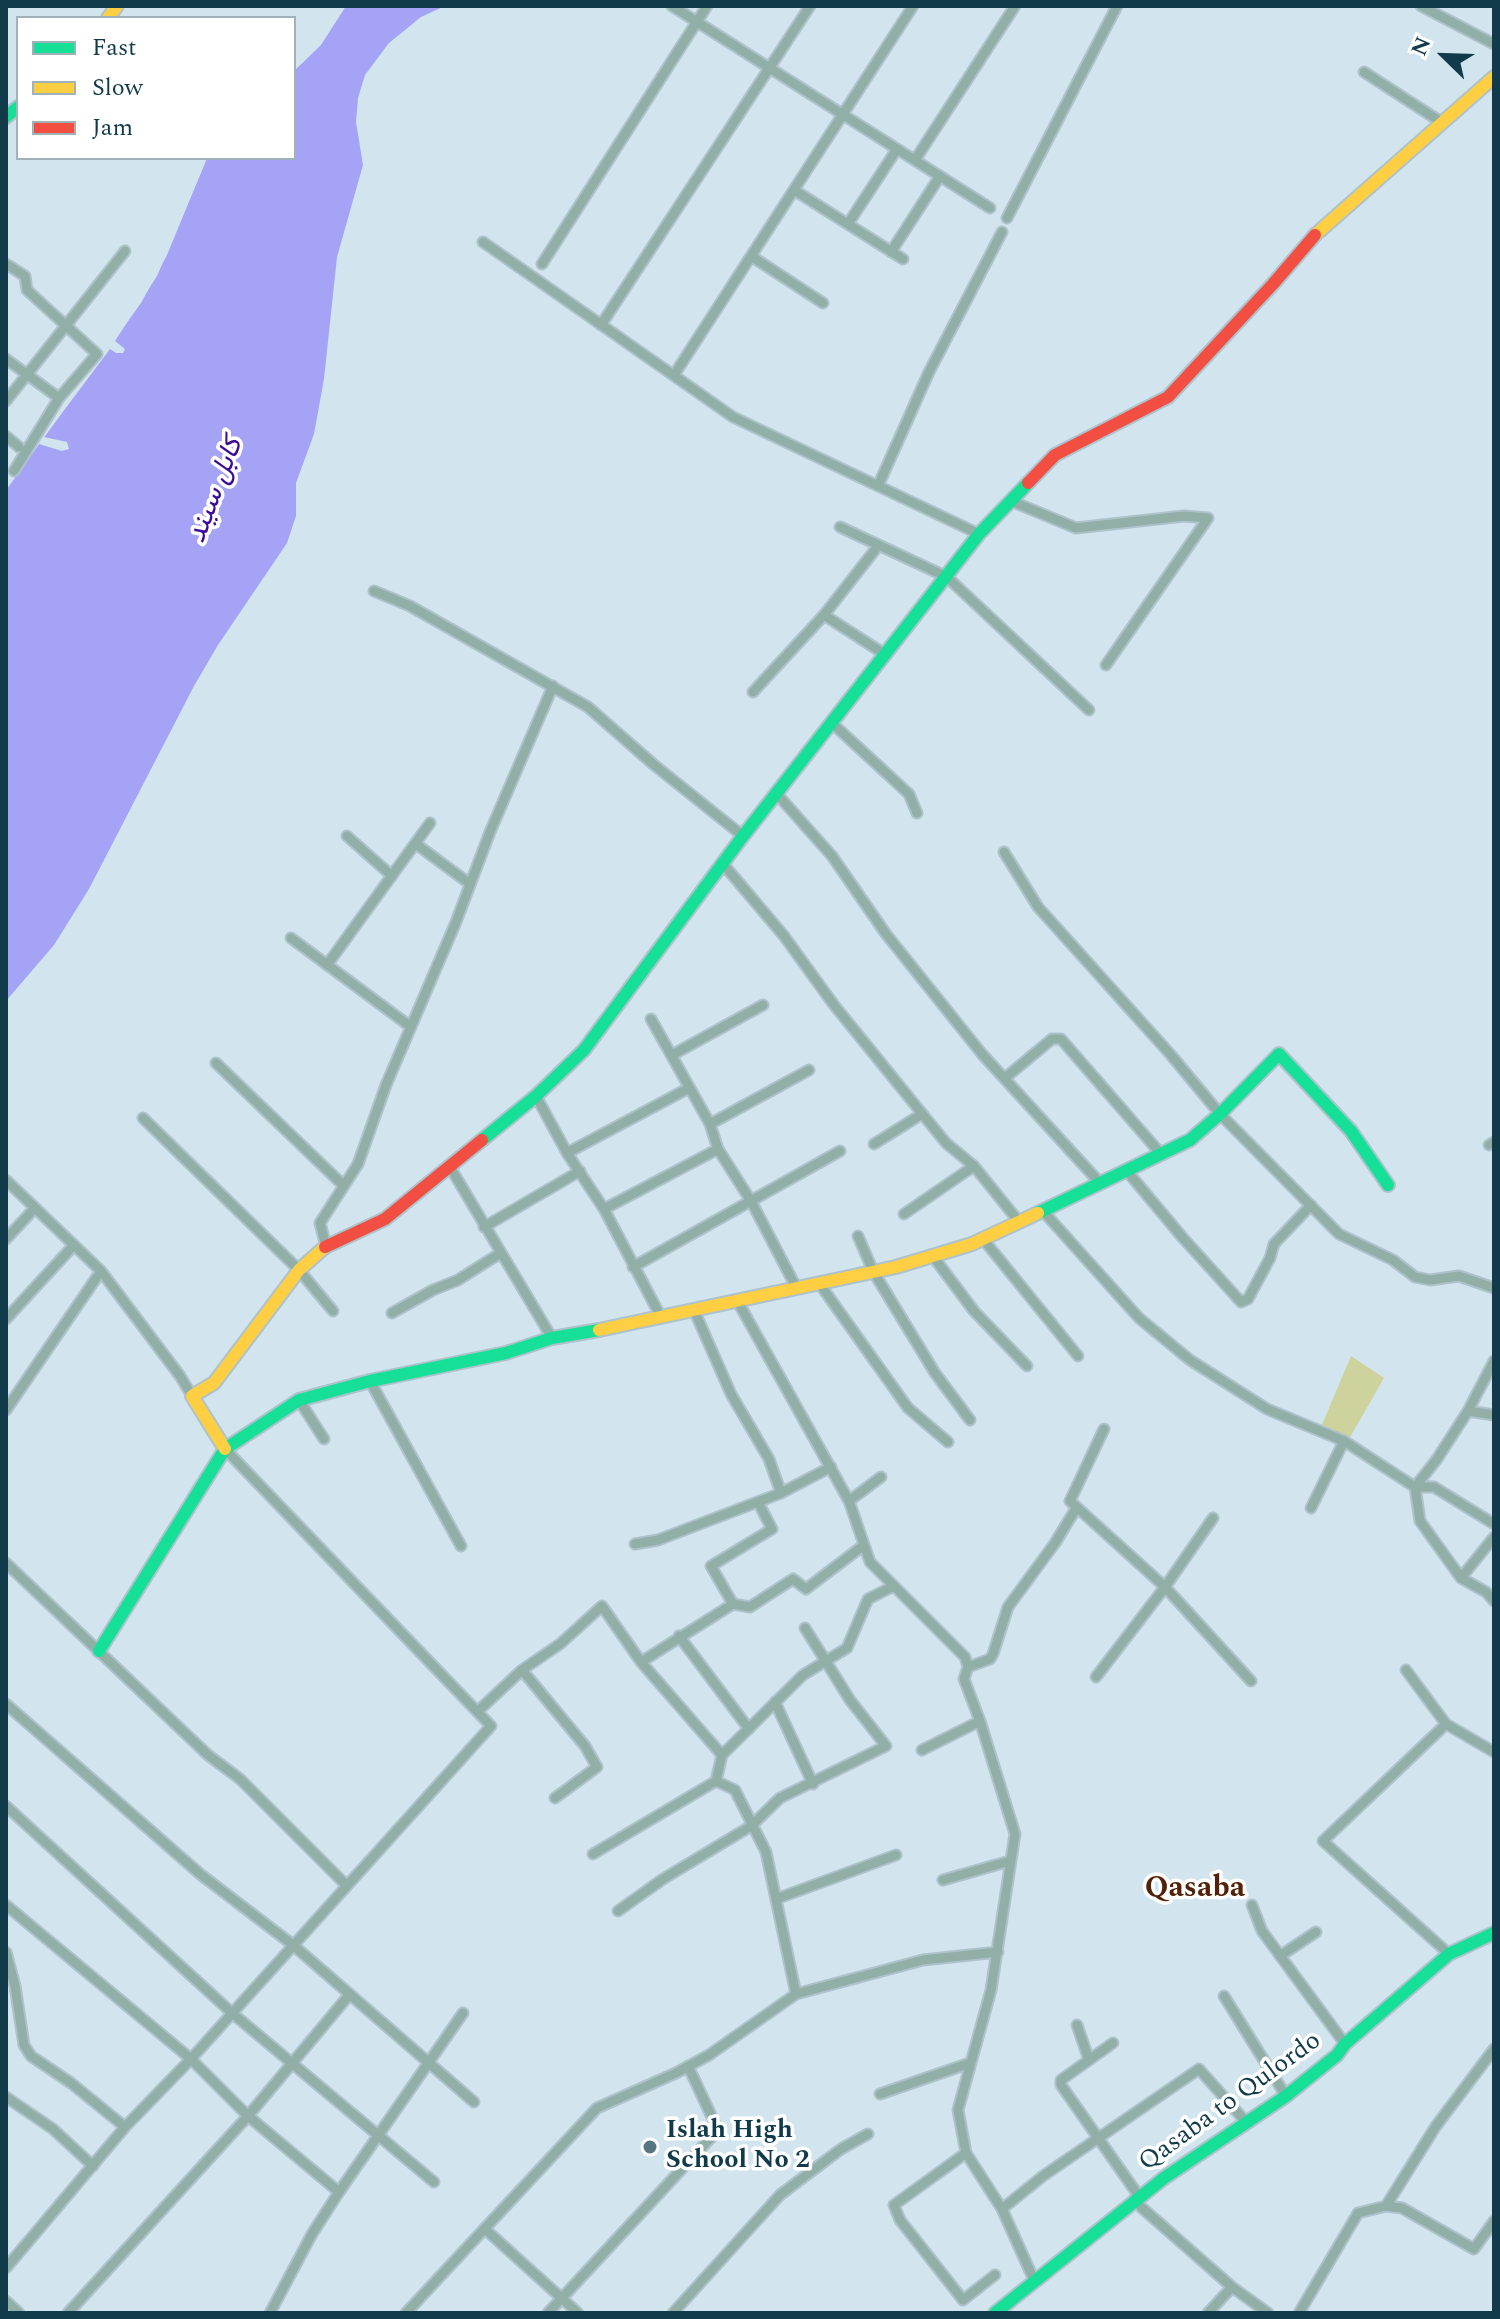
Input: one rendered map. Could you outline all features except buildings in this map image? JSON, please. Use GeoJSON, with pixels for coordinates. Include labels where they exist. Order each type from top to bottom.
{"type":"FeatureCollection","features":[{"type":"Feature","properties":{"kind":"street"},"geometry":{"type":"LineString","coordinates":[[672,6],[990,208]]}},
{"type":"Feature","properties":{"kind":"street"},"geometry":{"type":"LineString","coordinates":[[542,264],[707,6]]}},
{"type":"Feature","properties":{"kind":"street"},"geometry":{"type":"LineString","coordinates":[[601,325],[810,6]]}},
{"type":"Feature","properties":{"kind":"street"},"geometry":{"type":"LineString","coordinates":[[674,375],[913,6]]}},
{"type":"Feature","properties":{"kind":"street"},"geometry":{"type":"LineString","coordinates":[[915,160],[1015,6]]}},
{"type":"Feature","properties":{"kind":"street"},"geometry":{"type":"LineString","coordinates":[[1007,218],[1117,6]]}},
{"type":"Feature","properties":{"kind":"street"},"geometry":{"type":"LineString","coordinates":[[1421,6],[1494,44]]}},
{"type":"Feature","properties":{"kind":"street"},"geometry":{"type":"LineString","coordinates":[[1364,72],[1441,122]]}},
{"type":"Feature","properties":{"kind":"street"},"geometry":{"type":"LineString","coordinates":[[192,1396],[214,1383],[299,1270],[326,1246],[385,1219],[536,1096],[584,1050],[743,836],[979,534],[1055,455],[1168,397],[1273,284],[1322,226],[1494,77]]}},
{"type":"Feature","properties":{"kind":"street"},"geometry":{"type":"LineString","coordinates":[[848,224],[897,149]]}},
{"type":"Feature","properties":{"kind":"street"},"geometry":{"type":"LineString","coordinates":[[891,252],[940,176]]}},
{"type":"Feature","properties":{"kind":"street"},"geometry":{"type":"LineString","coordinates":[[794,190],[903,259]]}},
{"type":"Feature","properties":{"kind":"street"},"geometry":{"type":"LineString","coordinates":[[878,486],[929,372],[1002,232]]}},
{"type":"Feature","properties":{"kind":"street"},"geometry":{"type":"LineString","coordinates":[[483,242],[733,417],[979,534]]}},
{"type":"Feature","properties":{"kind":"street"},"geometry":{"type":"LineString","coordinates":[[6,401],[125,251]]}},
{"type":"Feature","properties":{"kind":"street"},"geometry":{"type":"LineString","coordinates":[[751,256],[823,303]]}},
{"type":"Feature","properties":{"kind":"street"},"geometry":{"type":"LineString","coordinates":[[6,264],[25,276],[27,290],[97,354],[59,398],[14,471]]}},
{"type":"Feature","properties":{"kind":"street"},"geometry":{"type":"LineString","coordinates":[[6,359],[59,398]]}},
{"type":"Feature","properties":{"kind":"street"},"geometry":{"type":"LineString","coordinates":[[6,436],[19,447]]}},
{"type":"Feature","properties":{"kind":"street"},"geometry":{"type":"LineString","coordinates":[[1011,501],[1076,528],[1184,516],[1208,518],[1106,665]]}},
{"type":"Feature","properties":{"kind":"street"},"geometry":{"type":"LineString","coordinates":[[840,527],[947,577],[1089,710]]}},
{"type":"Feature","properties":{"kind":"street"},"geometry":{"type":"LineString","coordinates":[[753,692],[824,615],[878,546]]}},
{"type":"Feature","properties":{"kind":"street"},"geometry":{"type":"LineString","coordinates":[[374,591],[410,606],[588,707],[743,836]]}},
{"type":"Feature","properties":{"kind":"street"},"geometry":{"type":"LineString","coordinates":[[824,615],[886,655]]}},
{"type":"Feature","properties":{"kind":"street"},"geometry":{"type":"LineString","coordinates":[[326,1246],[320,1223],[358,1164],[386,1085],[553,686]]}},
{"type":"Feature","properties":{"kind":"street"},"geometry":{"type":"LineString","coordinates":[[833,724],[909,794],[917,813]]}},
{"type":"Feature","properties":{"kind":"street"},"geometry":{"type":"LineString","coordinates":[[777,794],[832,856],[886,934],[982,1054],[1100,1183]]}},
{"type":"Feature","properties":{"kind":"street"},"geometry":{"type":"LineString","coordinates":[[327,965],[430,823]]}},
{"type":"Feature","properties":{"kind":"street"},"geometry":{"type":"LineString","coordinates":[[347,836],[392,876]]}},
{"type":"Feature","properties":{"kind":"street"},"geometry":{"type":"LineString","coordinates":[[416,844],[470,884]]}},
{"type":"Feature","properties":{"kind":"street"},"geometry":{"type":"LineString","coordinates":[[1004,852],[1038,907],[1220,1114],[1339,1234],[1393,1260],[1415,1277],[1430,1280],[1459,1276],[1494,1288]]}},
{"type":"Feature","properties":{"kind":"street"},"geometry":{"type":"LineString","coordinates":[[724,865],[784,936],[834,1005],[922,1114],[946,1143],[974,1166],[1020,1223]]}},
{"type":"Feature","properties":{"kind":"street"},"geometry":{"type":"LineString","coordinates":[[291,938],[411,1027]]}},
{"type":"Feature","properties":{"kind":"street"},"geometry":{"type":"LineString","coordinates":[[672,1055],[763,1005]]}},
{"type":"Feature","properties":{"kind":"street"},"geometry":{"type":"LineString","coordinates":[[651,1019],[710,1124],[718,1149],[751,1201],[796,1287]]}},
{"type":"Feature","properties":{"kind":"street"},"geometry":{"type":"LineString","coordinates":[[1005,1078],[1052,1039],[1061,1039],[1161,1154]]}},
{"type":"Feature","properties":{"kind":"street"},"geometry":{"type":"LineString","coordinates":[[99,1651],[225,1449],[299,1400],[370,1381],[492,1357],[552,1338],[738,1302],[873,1271],[983,1239],[1190,1140],[1279,1054],[1351,1131],[1388,1185]]}},
{"type":"Feature","properties":{"kind":"street"},"geometry":{"type":"LineString","coordinates":[[216,1063],[344,1186]]}},
{"type":"Feature","properties":{"kind":"street"},"geometry":{"type":"LineString","coordinates":[[710,1124],[809,1070]]}},
{"type":"Feature","properties":{"kind":"street"},"geometry":{"type":"LineString","coordinates":[[567,1153],[689,1088]]}},
{"type":"Feature","properties":{"kind":"street"},"geometry":{"type":"LineString","coordinates":[[536,1096],[567,1153],[604,1209],[661,1317]]}},
{"type":"Feature","properties":{"kind":"street"},"geometry":{"type":"LineString","coordinates":[[874,1144],[922,1114]]}},
{"type":"Feature","properties":{"kind":"street"},"geometry":{"type":"LineString","coordinates":[[143,1118],[299,1270],[333,1311]]}},
{"type":"Feature","properties":{"kind":"street"},"geometry":{"type":"LineString","coordinates":[[604,1209],[718,1149]]}},
{"type":"Feature","properties":{"kind":"street"},"geometry":{"type":"LineString","coordinates":[[633,1267],[840,1151]]}},
{"type":"Feature","properties":{"kind":"street"},"geometry":{"type":"LineString","coordinates":[[904,1214],[974,1166]]}},
{"type":"Feature","properties":{"kind":"street"},"geometry":{"type":"LineString","coordinates":[[450,1167],[499,1254],[552,1338]]}},
{"type":"Feature","properties":{"kind":"street"},"geometry":{"type":"LineString","coordinates":[[1126,1170],[1241,1302],[1248,1299],[1274,1244],[1311,1205]]}},
{"type":"Feature","properties":{"kind":"street"},"geometry":{"type":"LineString","coordinates":[[484,1227],[580,1171]]}},
{"type":"Feature","properties":{"kind":"street"},"geometry":{"type":"LineString","coordinates":[[6,1180],[101,1271],[180,1376],[225,1449],[491,1726],[191,2059],[125,2127],[6,2268]]}},
{"type":"Feature","properties":{"kind":"street"},"geometry":{"type":"LineString","coordinates":[[6,1239],[35,1208]]}},
{"type":"Feature","properties":{"kind":"street"},"geometry":{"type":"LineString","coordinates":[[1042,1210],[1139,1318],[1190,1360],[1267,1409],[1344,1441],[1415,1487],[1434,1487],[1494,1524]]}},
{"type":"Feature","properties":{"kind":"street"},"geometry":{"type":"LineString","coordinates":[[858,1236],[873,1271],[935,1373],[970,1420]]}},
{"type":"Feature","properties":{"kind":"street"},"geometry":{"type":"LineString","coordinates":[[983,1239],[1078,1356]]}},
{"type":"Feature","properties":{"kind":"street"},"geometry":{"type":"LineString","coordinates":[[6,1319],[74,1245]]}},
{"type":"Feature","properties":{"kind":"street"},"geometry":{"type":"LineString","coordinates":[[392,1313],[458,1280],[499,1254]]}},
{"type":"Feature","properties":{"kind":"street"},"geometry":{"type":"LineString","coordinates":[[932,1255],[974,1311],[1027,1366]]}},
{"type":"Feature","properties":{"kind":"street"},"geometry":{"type":"LineString","coordinates":[[6,1410],[101,1271]]}},
{"type":"Feature","properties":{"kind":"street"},"geometry":{"type":"LineString","coordinates":[[819,1283],[908,1408],[948,1442]]}},
{"type":"Feature","properties":{"kind":"street"},"geometry":{"type":"LineString","coordinates":[[738,1302],[849,1501],[870,1562],[965,1657],[968,1667],[964,1679],[1015,1834],[991,1990],[958,2110],[966,2153],[1002,2209],[1034,2280]]}},
{"type":"Feature","properties":{"kind":"street"},"geometry":{"type":"LineString","coordinates":[[694,1310],[731,1394],[769,1459],[781,1493]]}},
{"type":"Feature","properties":{"kind":"street"},"geometry":{"type":"LineString","coordinates":[[1494,1361],[1468,1411],[1415,1487],[1420,1521],[1461,1578],[1486,1592],[1494,1601]]}},
{"type":"Feature","properties":{"kind":"street"},"geometry":{"type":"LineString","coordinates":[[370,1381],[461,1546]]}},
{"type":"Feature","properties":{"kind":"street"},"geometry":{"type":"LineString","coordinates":[[299,1400],[324,1439]]}},
{"type":"Feature","properties":{"kind":"street"},"geometry":{"type":"LineString","coordinates":[[1468,1411],[1494,1415]]}},
{"type":"Feature","properties":{"kind":"street"},"geometry":{"type":"LineString","coordinates":[[1104,1429],[1069,1499],[1165,1587],[1251,1681]]}},
{"type":"Feature","properties":{"kind":"street"},"geometry":{"type":"LineString","coordinates":[[1311,1508],[1344,1441]]}},
{"type":"Feature","properties":{"kind":"street"},"geometry":{"type":"LineString","coordinates":[[635,1544],[658,1540],[781,1493],[831,1467]]}},
{"type":"Feature","properties":{"kind":"street"},"geometry":{"type":"LineString","coordinates":[[849,1501],[881,1477]]}},
{"type":"Feature","properties":{"kind":"street"},"geometry":{"type":"LineString","coordinates":[[733,1604],[711,1566],[772,1529],[758,1502]]}},
{"type":"Feature","properties":{"kind":"street"},"geometry":{"type":"LineString","coordinates":[[968,1667],[993,1654],[1008,1607],[1077,1507]]}},
{"type":"Feature","properties":{"kind":"street"},"geometry":{"type":"LineString","coordinates":[[1096,1677],[1213,1518]]}},
{"type":"Feature","properties":{"kind":"street"},"geometry":{"type":"LineString","coordinates":[[1461,1578],[1494,1537]]}},
{"type":"Feature","properties":{"kind":"street"},"geometry":{"type":"LineString","coordinates":[[641,1662],[733,1604],[750,1607],[793,1579],[806,1589],[864,1545]]}},
{"type":"Feature","properties":{"kind":"street"},"geometry":{"type":"LineString","coordinates":[[6,1563],[208,1755],[240,1779],[346,1885]]}},
{"type":"Feature","properties":{"kind":"street"},"geometry":{"type":"LineString","coordinates":[[593,1854],[716,1781],[722,1755],[803,1675],[847,1648],[868,1599],[892,1587]]}},
{"type":"Feature","properties":{"kind":"street"},"geometry":{"type":"LineString","coordinates":[[478,1711],[522,1670],[560,1644],[602,1606],[641,1662],[722,1755]]}},
{"type":"Feature","properties":{"kind":"street"},"geometry":{"type":"LineString","coordinates":[[618,1911],[663,1879],[751,1826],[780,1798],[886,1746],[850,1700],[805,1628]]}},
{"type":"Feature","properties":{"kind":"street"},"geometry":{"type":"LineString","coordinates":[[679,1636],[749,1729]]}},
{"type":"Feature","properties":{"kind":"street"},"geometry":{"type":"LineString","coordinates":[[522,1670],[585,1746],[597,1767],[555,1798]]}},
{"type":"Feature","properties":{"kind":"street"},"geometry":{"type":"LineString","coordinates":[[1406,1670],[1446,1724],[1494,1752]]}},
{"type":"Feature","properties":{"kind":"street"},"geometry":{"type":"LineString","coordinates":[[775,1702],[813,1784]]}},
{"type":"Feature","properties":{"kind":"street"},"geometry":{"type":"LineString","coordinates":[[6,1704],[200,1874],[293,1945],[474,2102]]}},
{"type":"Feature","properties":{"kind":"street"},"geometry":{"type":"LineString","coordinates":[[922,1750],[980,1721]]}},
{"type":"Feature","properties":{"kind":"street"},"geometry":{"type":"LineString","coordinates":[[1446,1724],[1323,1841],[1449,1954]]}},
{"type":"Feature","properties":{"kind":"street"},"geometry":{"type":"LineString","coordinates":[[716,1781],[735,1790],[766,1852],[796,1994]]}},
{"type":"Feature","properties":{"kind":"street"},"geometry":{"type":"LineString","coordinates":[[6,1806],[232,2013],[434,2182]]}},
{"type":"Feature","properties":{"kind":"street"},"geometry":{"type":"LineString","coordinates":[[776,1899],[896,1855]]}},
{"type":"Feature","properties":{"kind":"street"},"geometry":{"type":"LineString","coordinates":[[943,1880],[1010,1861]]}},
{"type":"Feature","properties":{"kind":"street"},"geometry":{"type":"LineString","coordinates":[[6,1905],[191,2059],[248,2116],[339,2192]]}},
{"type":"Feature","properties":{"kind":"street"},"geometry":{"type":"LineString","coordinates":[[1252,1905],[1262,1931],[1345,2044]]}},
{"type":"Feature","properties":{"kind":"street"},"geometry":{"type":"LineString","coordinates":[[1280,1956],[1316,1932]]}},
{"type":"Feature","properties":{"kind":"street","name":"Qasaba to Qulordo"},"geometry":{"type":"LineString","coordinates":[[997,2312],[1136,2200],[1286,2096],[1337,2055],[1345,2044],[1449,1954],[1494,1933]]}},
{"type":"Feature","properties":{"kind":"street"},"geometry":{"type":"LineString","coordinates":[[6,1952],[24,2045],[31,2056],[71,2083],[125,2127]]}},
{"type":"Feature","properties":{"kind":"street"},"geometry":{"type":"LineString","coordinates":[[406,2313],[597,2108],[688,2066],[796,1994],[923,1960],[998,1952]]}},
{"type":"Feature","properties":{"kind":"street"},"geometry":{"type":"LineString","coordinates":[[68,2313],[248,2116],[290,2062],[350,1994]]}},
{"type":"Feature","properties":{"kind":"street"},"geometry":{"type":"LineString","coordinates":[[1224,1996],[1286,2096]]}},
{"type":"Feature","properties":{"kind":"street"},"geometry":{"type":"LineString","coordinates":[[270,2313],[312,2234],[339,2192],[463,2013]]}},
{"type":"Feature","properties":{"kind":"street"},"geometry":{"type":"LineString","coordinates":[[1077,2025],[1089,2060]]}},
{"type":"Feature","properties":{"kind":"street"},"geometry":{"type":"LineString","coordinates":[[1113,2043],[1060,2082],[1136,2192],[1136,2200],[1232,2287],[1268,2313]]}},
{"type":"Feature","properties":{"kind":"street"},"geometry":{"type":"LineString","coordinates":[[1386,2206],[1436,2126],[1494,2049]]}},
{"type":"Feature","properties":{"kind":"street"},"geometry":{"type":"LineString","coordinates":[[880,2094],[970,2063]]}},
{"type":"Feature","properties":{"kind":"street"},"geometry":{"type":"LineString","coordinates":[[548,2313],[718,2130],[688,2066]]}},
{"type":"Feature","properties":{"kind":"street"},"geometry":{"type":"LineString","coordinates":[[1002,2209],[1097,2138],[1199,2069],[1247,2123]]}},
{"type":"Feature","properties":{"kind":"street"},"geometry":{"type":"LineString","coordinates":[[6,2097],[53,2129],[93,2166]]}},
{"type":"Feature","properties":{"kind":"street"},"geometry":{"type":"LineString","coordinates":[[673,2313],[780,2195],[841,2149],[868,2134]]}},
{"type":"Feature","properties":{"kind":"street"},"geometry":{"type":"LineString","coordinates":[[966,2153],[894,2205],[900,2220],[963,2300],[995,2275]]}},
{"type":"Feature","properties":{"kind":"street"},"geometry":{"type":"LineString","coordinates":[[1299,2313],[1358,2213],[1386,2206],[1402,2208],[1474,2249],[1494,2221]]}},
{"type":"Feature","properties":{"kind":"street"},"geometry":{"type":"LineString","coordinates":[[485,2229],[578,2313]]}},
{"type":"Feature","properties":{"kind":"street"},"geometry":{"type":"LineString","coordinates":[[1208,2313],[1232,2287]]}},
{"type":"Feature","properties":{"kind":"street"},"geometry":{"type":"LineString","coordinates":[[6,2301],[19,2313]]}},
{"type":"Feature","properties":{"kind":"green space"},"geometry":{"type":"Polygon","coordinates":[[[1351,1356],[1384,1378],[1349,1439],[1321,1427],[1351,1356]]]}},
{"type":"Feature","properties":{"kind":"water","name":"کابل سيند"},"geometry":{"type":"Polygon","coordinates":[[[346,6],[445,6],[421,17],[389,43],[365,75],[358,98],[356,122],[363,165],[337,257],[324,379],[314,434],[296,483],[296,516],[287,543],[194,686],[89,889],[54,945],[6,1001],[6,490],[141,303],[167,255],[206,160],[296,160],[296,69],[321,45],[346,6]]]}},
{"type":"Feature","properties":{"kind":"pier"},"geometry":{"type":"Polygon","coordinates":[[[201,160],[206,160],[157,276],[115,341],[125,349],[123,353],[110,349],[44,437],[67,442],[69,449],[62,451],[39,444],[6,490],[6,485],[40,435],[138,301],[163,253],[201,160]]]}},
{"type":"Feature","properties":{"kind":"traffic: fast"},"geometry":{"type":"LineString","coordinates":[[6,117],[16,109]]}},
{"type":"Feature","properties":{"kind":"traffic: fast"},"geometry":{"type":"LineString","coordinates":[[482,1140],[536,1096],[584,1050],[743,836],[979,534],[1028,483]]}},
{"type":"Feature","properties":{"kind":"traffic: fast"},"geometry":{"type":"LineString","coordinates":[[1038,1213],[1190,1140],[1279,1054],[1351,1131],[1388,1185]]}},
{"type":"Feature","properties":{"kind":"traffic: fast"},"geometry":{"type":"LineString","coordinates":[[99,1651],[225,1449],[299,1400],[370,1381],[506,1353],[552,1338],[599,1330]]}},
{"type":"Feature","properties":{"kind":"traffic: fast"},"geometry":{"type":"LineString","coordinates":[[995,2313],[1164,2178],[1286,2096],[1337,2055],[1345,2044],[1449,1954],[1494,1933]]}},
{"type":"Feature","properties":{"kind":"traffic: slow"},"geometry":{"type":"LineString","coordinates":[[110,16],[117,6]]}},
{"type":"Feature","properties":{"kind":"traffic: slow"},"geometry":{"type":"LineString","coordinates":[[1315,235],[1494,77]]}},
{"type":"Feature","properties":{"kind":"traffic: slow"},"geometry":{"type":"LineString","coordinates":[[599,1330],[896,1267],[972,1244],[1038,1213]]}},
{"type":"Feature","properties":{"kind":"traffic: slow"},"geometry":{"type":"LineString","coordinates":[[225,1449],[192,1396],[214,1383],[299,1270],[325,1247]]}},
{"type":"Feature","properties":{"kind":"traffic: jam"},"geometry":{"type":"LineString","coordinates":[[1028,483],[1055,455],[1168,397],[1315,235]]}},
{"type":"Feature","properties":{"kind":"traffic: jam"},"geometry":{"type":"LineString","coordinates":[[325,1247],[385,1219],[482,1140]]}},
{"type":"Feature","properties":{"kind":"place","name":"Islah High School No 2"},"geometry":{"type":"Point","coordinates":[650,2147]}},
{"type":"Feature","properties":{"kind":"district","name":"Qasaba"},"geometry":{"type":"Point","coordinates":[1195,1890]}}]}
